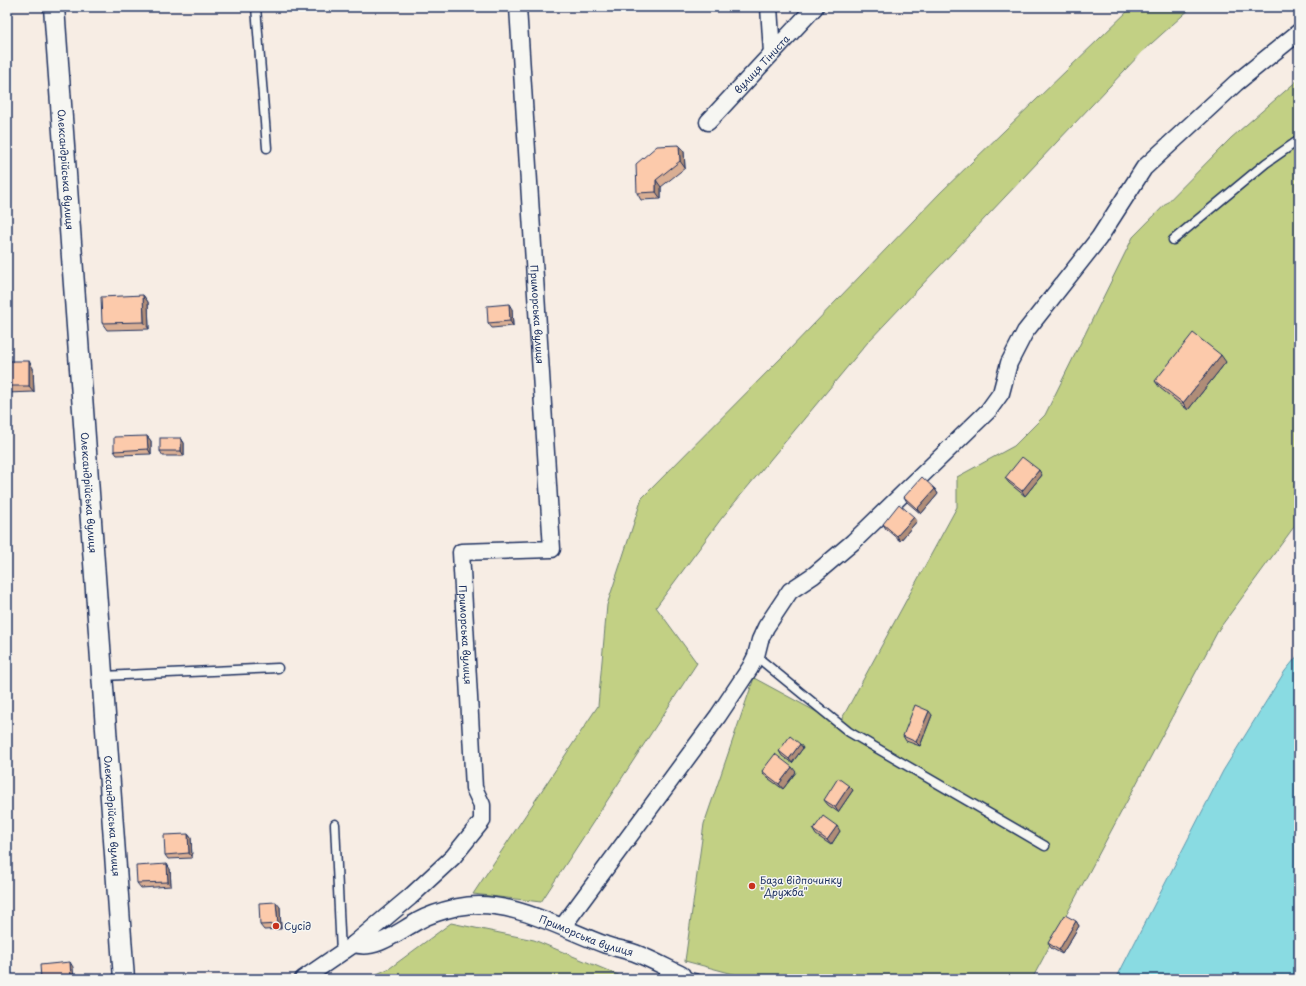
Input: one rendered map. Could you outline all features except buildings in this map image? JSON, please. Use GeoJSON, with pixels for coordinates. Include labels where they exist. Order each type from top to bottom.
{"type":"FeatureCollection","features":[{"type":"Feature","properties":{"kind":"street","name":"Олександрійська вулиця"},"geometry":{"type":"LineString","coordinates":[[54,7],[124,979]]}},
{"type":"Feature","properties":{"kind":"street","name":"Приморська вулиця"},"geometry":{"type":"LineString","coordinates":[[354,944],[405,902],[453,857],[482,821],[482,805],[474,788],[461,552],[552,549],[518,7]]}},
{"type":"Feature","properties":{"kind":"street"},"geometry":{"type":"LineString","coordinates":[[769,7],[772,53]]}},
{"type":"Feature","properties":{"kind":"street","name":"вулиця Тіниста"},"geometry":{"type":"LineString","coordinates":[[708,122],[815,7]]}},
{"type":"Feature","properties":{"kind":"street"},"geometry":{"type":"LineString","coordinates":[[563,926],[718,716],[756,656],[760,640],[766,627],[790,591],[814,575],[885,513],[995,402],[1001,393],[1010,363],[1025,332],[1099,238],[1144,168],[1236,83],[1299,32]]}},
{"type":"Feature","properties":{"kind":"street","name":"Приморська вулиця"},"geometry":{"type":"LineString","coordinates":[[354,944],[364,947],[378,942],[419,920],[458,907],[482,905],[501,907],[563,926],[607,945],[636,954],[682,975]]}},
{"type":"Feature","properties":{"kind":"street"},"geometry":{"type":"LineString","coordinates":[[303,979],[354,944]]}},
{"type":"Feature","properties":{"kind":"lane"},"geometry":{"type":"LineString","coordinates":[[256,7],[267,148]]}},
{"type":"Feature","properties":{"kind":"lane"},"geometry":{"type":"LineString","coordinates":[[1174,240],[1266,163],[1299,140]]}},
{"type":"Feature","properties":{"kind":"lane"},"geometry":{"type":"LineString","coordinates":[[756,656],[849,732],[1044,846]]}},
{"type":"Feature","properties":{"kind":"lane"},"geometry":{"type":"LineString","coordinates":[[102,676],[278,668]]}},
{"type":"Feature","properties":{"kind":"lane"},"geometry":{"type":"LineString","coordinates":[[335,824],[341,953]]}},
{"type":"Feature","properties":{"kind":"lane"},"geometry":{"type":"LineString","coordinates":[[682,975],[698,979]]}},
{"type":"Feature","properties":{"kind":"green space"},"geometry":{"type":"Polygon","coordinates":[[[1132,7],[1192,7],[1142,52],[868,342],[721,519],[656,607],[697,663],[541,902],[473,894],[598,706],[607,605],[642,498],[787,352],[940,193],[1132,7]]]}},
{"type":"Feature","properties":{"kind":"green space"},"geometry":{"type":"Polygon","coordinates":[[[1299,79],[1299,520],[1219,629],[1032,979],[752,979],[685,961],[704,824],[754,678],[839,724],[957,507],[957,477],[1014,446],[1045,415],[1133,237],[1231,138],[1299,79]]]}},
{"type":"Feature","properties":{"kind":"green space"},"geometry":{"type":"Polygon","coordinates":[[[451,923],[534,940],[628,979],[366,979],[390,968],[451,923]]]}},
{"type":"Feature","properties":{"kind":"water"},"geometry":{"type":"Polygon","coordinates":[[[1299,654],[1299,979],[1116,979],[1223,771],[1285,671],[1299,654]]]}},
{"type":"Feature","properties":{"kind":"place","name":"База відпочинку \"Дружба\""},"geometry":{"type":"Point","coordinates":[752,886]}},
{"type":"Feature","properties":{"kind":"place","name":"Сусід"},"geometry":{"type":"Point","coordinates":[276,926]}}]}
